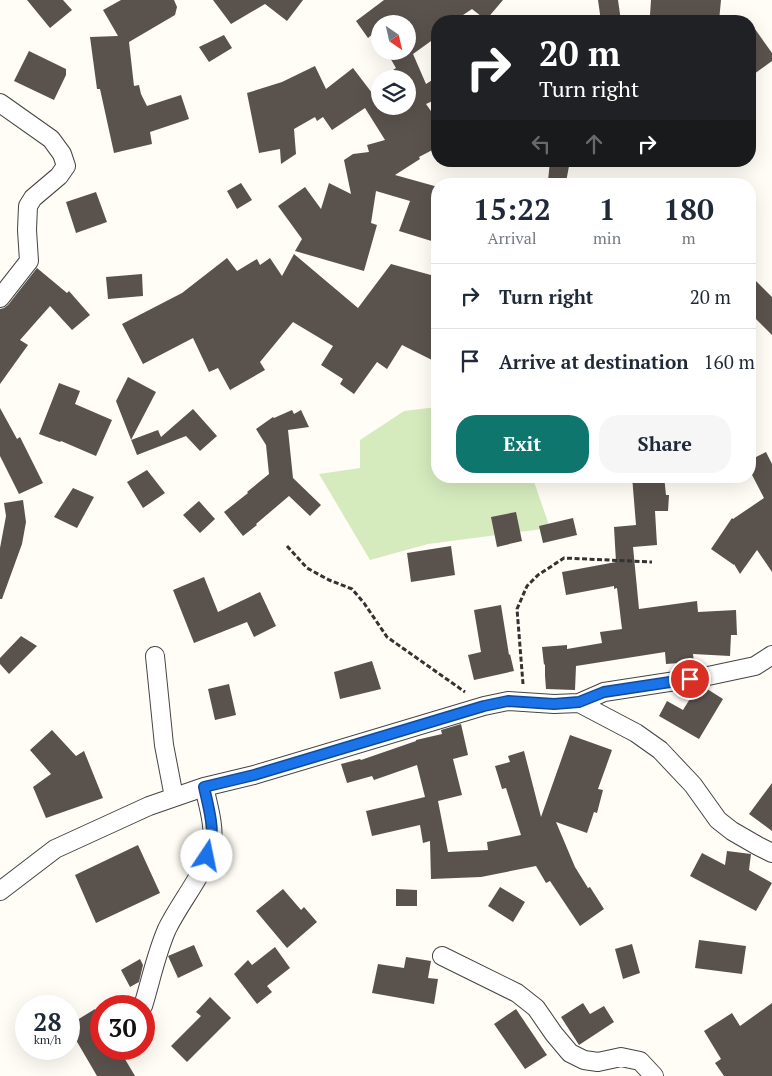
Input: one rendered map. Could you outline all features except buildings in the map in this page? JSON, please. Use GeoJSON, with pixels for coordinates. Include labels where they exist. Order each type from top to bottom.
{"type":"FeatureCollection","features":[{"type":"Feature","properties":{"kind":"street"},"geometry":{"type":"LineString","coordinates":[[0,103],[51,139],[62,154],[66,166],[59,176],[33,198],[28,206],[29,261],[0,298]]}},
{"type":"Feature","properties":{"kind":"street"},"geometry":{"type":"LineString","coordinates":[[0,891],[55,849],[149,806],[204,787],[254,775],[484,706],[508,701],[554,704],[579,702],[604,692],[708,676],[755,666],[772,655]]}},
{"type":"Feature","properties":{"kind":"street"},"geometry":{"type":"LineString","coordinates":[[155,656],[164,745],[174,797]]}},
{"type":"Feature","properties":{"kind":"street"},"geometry":{"type":"LineString","coordinates":[[579,702],[636,732],[660,750],[693,785],[718,820],[749,841],[772,853]]}},
{"type":"Feature","properties":{"kind":"street"},"geometry":{"type":"LineString","coordinates":[[146,995],[156,958],[168,928],[203,867],[212,846],[212,824],[204,787]]}},
{"type":"Feature","properties":{"kind":"street"},"geometry":{"type":"LineString","coordinates":[[442,956],[517,993],[536,1008],[570,1053],[584,1060],[598,1062],[621,1057],[640,1061],[654,1076]]}},
{"type":"Feature","properties":{"kind":"path"},"geometry":{"type":"LineString","coordinates":[[287,546],[307,568],[329,580],[352,589],[387,637],[484,706]]}},
{"type":"Feature","properties":{"kind":"path"},"geometry":{"type":"LineString","coordinates":[[525,702],[517,609],[527,586],[538,575],[564,558],[652,562]]}},
{"type":"Feature","properties":{"kind":"green space"},"geometry":{"type":"Polygon","coordinates":[[[431,408],[431,483],[534,483],[550,528],[428,544],[370,560],[319,474],[360,468],[360,440],[404,411],[431,408]]]}},
{"type":"Feature","properties":{"kind":"route"},"geometry":{"type":"LineString","coordinates":[[207,856],[212,846],[212,824],[204,787],[254,775],[484,706],[508,701],[554,704],[579,702],[604,692],[690,679]]}}]}
